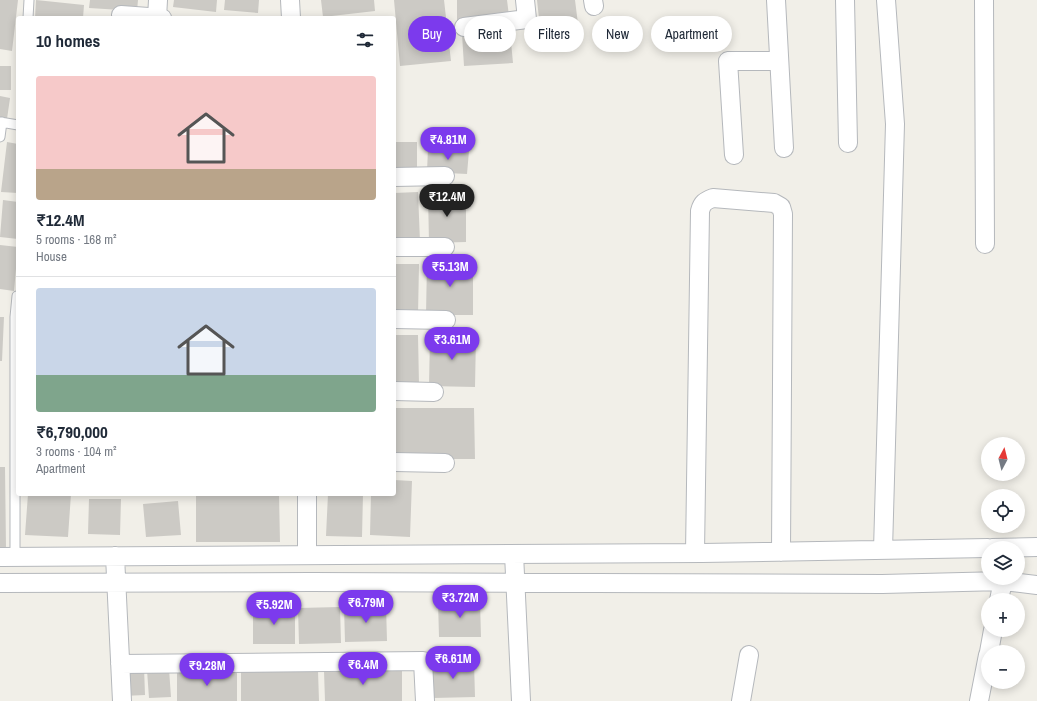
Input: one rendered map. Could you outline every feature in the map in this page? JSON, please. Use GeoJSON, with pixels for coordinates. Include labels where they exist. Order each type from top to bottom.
{"type":"FeatureCollection","features":[{"type":"Feature","properties":{"kind":"street"},"geometry":{"type":"LineString","coordinates":[[157,16],[158,0]]}},
{"type":"Feature","properties":{"kind":"street"},"geometry":{"type":"LineString","coordinates":[[290,0],[291,16]]}},
{"type":"Feature","properties":{"kind":"street"},"geometry":{"type":"LineString","coordinates":[[516,20],[528,19],[525,0]]}},
{"type":"Feature","properties":{"kind":"street"},"geometry":{"type":"LineString","coordinates":[[776,0],[784,148]]}},
{"type":"Feature","properties":{"kind":"street"},"geometry":{"type":"LineString","coordinates":[[845,0],[848,142]]}},
{"type":"Feature","properties":{"kind":"street"},"geometry":{"type":"LineString","coordinates":[[883,550],[895,124],[886,0]]}},
{"type":"Feature","properties":{"kind":"street"},"geometry":{"type":"LineString","coordinates":[[984,0],[985,244]]}},
{"type":"Feature","properties":{"kind":"street"},"geometry":{"type":"LineString","coordinates":[[120,15],[132,16]]}},
{"type":"Feature","properties":{"kind":"street"},"geometry":{"type":"LineString","coordinates":[[734,154],[728,61],[779,61]]}},
{"type":"Feature","properties":{"kind":"street"},"geometry":{"type":"LineString","coordinates":[[396,177],[445,176]]}},
{"type":"Feature","properties":{"kind":"street"},"geometry":{"type":"LineString","coordinates":[[695,553],[700,211],[702,204],[706,200],[713,198],[774,203],[781,206],[783,214],[781,552]]}},
{"type":"Feature","properties":{"kind":"street"},"geometry":{"type":"LineString","coordinates":[[396,247],[445,247]]}},
{"type":"Feature","properties":{"kind":"street"},"geometry":{"type":"LineString","coordinates":[[396,319],[446,320]]}},
{"type":"Feature","properties":{"kind":"street"},"geometry":{"type":"LineString","coordinates":[[396,391],[434,392]]}},
{"type":"Feature","properties":{"kind":"street"},"geometry":{"type":"LineString","coordinates":[[396,462],[445,462]]}},
{"type":"Feature","properties":{"kind":"street"},"geometry":{"type":"LineString","coordinates":[[307,496],[307,555]]}},
{"type":"Feature","properties":{"kind":"street"},"geometry":{"type":"LineString","coordinates":[[1025,547],[1037,547]]}},
{"type":"Feature","properties":{"kind":"street"},"geometry":{"type":"LineString","coordinates":[[8,556],[695,553],[981,548]]}},
{"type":"Feature","properties":{"kind":"street"},"geometry":{"type":"LineString","coordinates":[[514,554],[521,701]]}},
{"type":"Feature","properties":{"kind":"street"},"geometry":{"type":"LineString","coordinates":[[115,556],[122,701]]}},
{"type":"Feature","properties":{"kind":"street"},"geometry":{"type":"LineString","coordinates":[[0,583],[516,582],[882,584],[981,582]]}},
{"type":"Feature","properties":{"kind":"street"},"geometry":{"type":"LineString","coordinates":[[1025,584],[1037,585]]}},
{"type":"Feature","properties":{"kind":"street"},"geometry":{"type":"LineString","coordinates":[[741,701],[749,655]]}},
{"type":"Feature","properties":{"kind":"street"},"geometry":{"type":"LineString","coordinates":[[120,664],[423,661],[425,701]]}},
{"type":"Feature","properties":{"kind":"street"},"geometry":{"type":"LineString","coordinates":[[979,701],[981,689]]}},
{"type":"Feature","properties":{"kind":"lane"},"geometry":{"type":"LineString","coordinates":[[28,16],[29,0]]}},
{"type":"Feature","properties":{"kind":"lane"},"geometry":{"type":"LineString","coordinates":[[0,137],[1,122],[16,125]]}},
{"type":"Feature","properties":{"kind":"lane"},"geometry":{"type":"LineString","coordinates":[[8,556],[16,306]]}},
{"type":"Feature","properties":{"kind":"building"},"geometry":{"type":"Polygon","coordinates":[[[0,0],[18,0],[12,51],[0,49],[0,0]]]}},
{"type":"Feature","properties":{"kind":"building"},"geometry":{"type":"Polygon","coordinates":[[[36,0],[84,5],[83,16],[35,16],[36,0]]]}},
{"type":"Feature","properties":{"kind":"building"},"geometry":{"type":"Polygon","coordinates":[[[90,0],[138,0],[137,11],[89,8],[90,0]]]}},
{"type":"Feature","properties":{"kind":"building"},"geometry":{"type":"Polygon","coordinates":[[[174,0],[217,0],[216,12],[173,7],[174,0]]]}},
{"type":"Feature","properties":{"kind":"building"},"geometry":{"type":"Polygon","coordinates":[[[225,0],[259,0],[258,13],[224,10],[225,0]]]}},
{"type":"Feature","properties":{"kind":"building"},"geometry":{"type":"Polygon","coordinates":[[[321,0],[374,0],[375,11],[323,16],[321,0]]]}},
{"type":"Feature","properties":{"kind":"building"},"geometry":{"type":"Polygon","coordinates":[[[394,0],[444,0],[446,16],[408,16],[408,52],[450,52],[451,61],[400,66],[394,0]]]}},
{"type":"Feature","properties":{"kind":"building"},"geometry":{"type":"Polygon","coordinates":[[[457,0],[507,0],[509,16],[464,16],[464,21],[457,22],[457,0]]]}},
{"type":"Feature","properties":{"kind":"building"},"geometry":{"type":"Polygon","coordinates":[[[537,0],[575,0],[577,16],[539,16],[537,0]]]}},
{"type":"Feature","properties":{"kind":"building"},"geometry":{"type":"Polygon","coordinates":[[[462,34],[464,34],[464,52],[512,52],[513,63],[464,66],[462,34]]]}},
{"type":"Feature","properties":{"kind":"building"},"geometry":{"type":"Polygon","coordinates":[[[0,66],[11,66],[11,90],[0,90],[0,66]]]}},
{"type":"Feature","properties":{"kind":"building"},"geometry":{"type":"Polygon","coordinates":[[[0,96],[10,98],[7,119],[0,118],[0,96]]]}},
{"type":"Feature","properties":{"kind":"building"},"geometry":{"type":"Polygon","coordinates":[[[7,142],[16,144],[16,193],[1,192],[7,142]]]}},
{"type":"Feature","properties":{"kind":"building"},"geometry":{"type":"Polygon","coordinates":[[[396,142],[417,142],[417,174],[396,174],[396,142]]]}},
{"type":"Feature","properties":{"kind":"building"},"geometry":{"type":"Polygon","coordinates":[[[428,148],[469,151],[467,174],[427,172],[428,148]]]}},
{"type":"Feature","properties":{"kind":"building"},"geometry":{"type":"Polygon","coordinates":[[[418,192],[420,242],[396,243],[396,193],[418,192]]]}},
{"type":"Feature","properties":{"kind":"building"},"geometry":{"type":"Polygon","coordinates":[[[428,194],[466,194],[466,242],[429,243],[428,194]]]}},
{"type":"Feature","properties":{"kind":"building"},"geometry":{"type":"Polygon","coordinates":[[[3,200],[16,202],[16,239],[0,237],[3,200]]]}},
{"type":"Feature","properties":{"kind":"building"},"geometry":{"type":"Polygon","coordinates":[[[0,245],[16,247],[14,291],[0,289],[0,245]]]}},
{"type":"Feature","properties":{"kind":"building"},"geometry":{"type":"Polygon","coordinates":[[[427,261],[473,262],[473,315],[426,315],[427,261]]]}},
{"type":"Feature","properties":{"kind":"building"},"geometry":{"type":"Polygon","coordinates":[[[396,264],[419,264],[418,315],[396,315],[396,264]]]}},
{"type":"Feature","properties":{"kind":"building"},"geometry":{"type":"Polygon","coordinates":[[[0,317],[4,317],[2,361],[0,361],[0,317]]]}},
{"type":"Feature","properties":{"kind":"building"},"geometry":{"type":"Polygon","coordinates":[[[396,335],[418,335],[419,385],[396,385],[396,335]]]}},
{"type":"Feature","properties":{"kind":"building"},"geometry":{"type":"Polygon","coordinates":[[[430,335],[476,336],[475,387],[429,386],[430,335]]]}},
{"type":"Feature","properties":{"kind":"building"},"geometry":{"type":"Polygon","coordinates":[[[396,408],[474,408],[475,459],[396,459],[396,408]]]}},
{"type":"Feature","properties":{"kind":"building"},"geometry":{"type":"Polygon","coordinates":[[[0,467],[5,467],[6,549],[0,549],[0,467]]]}},
{"type":"Feature","properties":{"kind":"building"},"geometry":{"type":"Polygon","coordinates":[[[396,480],[412,481],[410,537],[370,535],[371,496],[396,496],[396,480]]]}},
{"type":"Feature","properties":{"kind":"building"},"geometry":{"type":"Polygon","coordinates":[[[28,496],[71,496],[68,537],[25,535],[28,496]]]}},
{"type":"Feature","properties":{"kind":"building"},"geometry":{"type":"Polygon","coordinates":[[[196,496],[279,496],[280,542],[196,542],[196,496]]]}},
{"type":"Feature","properties":{"kind":"building"},"geometry":{"type":"Polygon","coordinates":[[[328,496],[363,496],[362,537],[326,536],[328,496]]]}},
{"type":"Feature","properties":{"kind":"building"},"geometry":{"type":"Polygon","coordinates":[[[89,499],[121,499],[120,535],[88,534],[89,499]]]}},
{"type":"Feature","properties":{"kind":"building"},"geometry":{"type":"Polygon","coordinates":[[[178,501],[181,535],[146,537],[143,504],[178,501]]]}},
{"type":"Feature","properties":{"kind":"building"},"geometry":{"type":"Polygon","coordinates":[[[438,601],[480,601],[481,637],[439,637],[438,601]]]}},
{"type":"Feature","properties":{"kind":"building"},"geometry":{"type":"Polygon","coordinates":[[[386,605],[387,641],[345,642],[344,606],[386,605]]]}},
{"type":"Feature","properties":{"kind":"building"},"geometry":{"type":"Polygon","coordinates":[[[295,607],[295,644],[253,644],[253,608],[295,607]]]}},
{"type":"Feature","properties":{"kind":"building"},"geometry":{"type":"Polygon","coordinates":[[[340,607],[341,643],[299,644],[298,608],[340,607]]]}},
{"type":"Feature","properties":{"kind":"building"},"geometry":{"type":"Polygon","coordinates":[[[432,662],[474,662],[475,697],[433,698],[432,662]]]}},
{"type":"Feature","properties":{"kind":"building"},"geometry":{"type":"Polygon","coordinates":[[[144,667],[145,695],[123,696],[122,668],[144,667]]]}},
{"type":"Feature","properties":{"kind":"building"},"geometry":{"type":"Polygon","coordinates":[[[169,669],[171,697],[149,698],[147,670],[169,669]]]}},
{"type":"Feature","properties":{"kind":"building"},"geometry":{"type":"Polygon","coordinates":[[[402,670],[402,701],[325,701],[324,671],[402,670]]]}},
{"type":"Feature","properties":{"kind":"building"},"geometry":{"type":"Polygon","coordinates":[[[318,671],[319,701],[241,701],[241,672],[318,671]]]}},
{"type":"Feature","properties":{"kind":"building"},"geometry":{"type":"Polygon","coordinates":[[[177,673],[237,673],[237,701],[177,701],[177,673]]]}}]}
